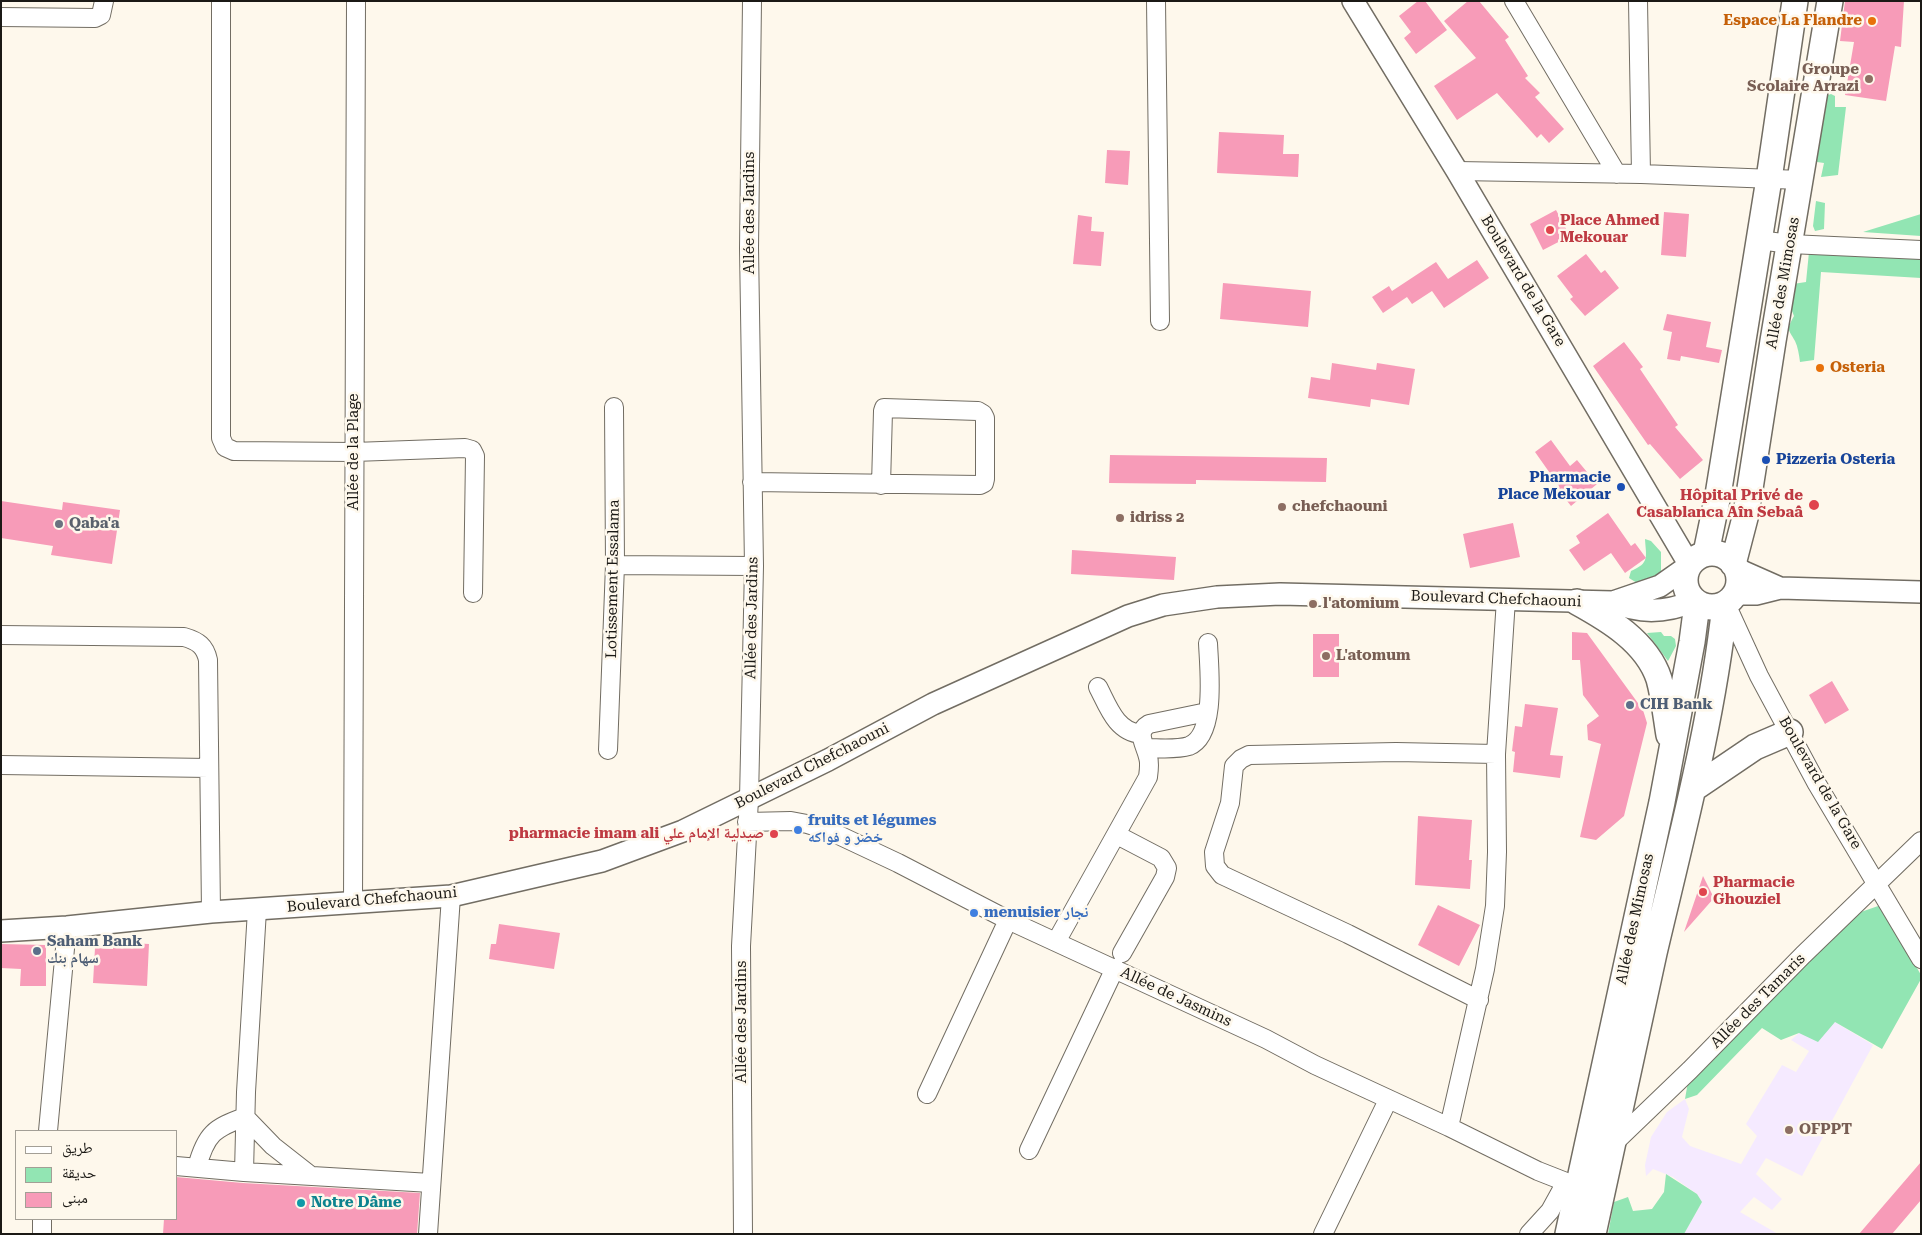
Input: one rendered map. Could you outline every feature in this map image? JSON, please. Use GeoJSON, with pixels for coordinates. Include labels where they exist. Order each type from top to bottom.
{"type":"FeatureCollection","features":[{"type":"Feature","properties":{"kind":"main road","name":"Allée des Mimosas"},"geometry":{"type":"LineString","coordinates":[[1694,562],[1718,495],[1769,179],[1795,1]]}},
{"type":"Feature","properties":{"kind":"main road","name":"Allée des Mimosas"},"geometry":{"type":"LineString","coordinates":[[1735,566],[1746,514],[1772,341],[1801,180],[1830,1]]}},
{"type":"Feature","properties":{"kind":"main road"},"geometry":{"type":"LineString","coordinates":[[1721,554],[1735,566],[1739,577],[1739,586],[1729,601],[1711,608],[1696,602],[1685,587],[1684,577],[1694,562],[1721,554]]}},
{"type":"Feature","properties":{"kind":"main road","name":"Allée des Mimosas"},"geometry":{"type":"LineString","coordinates":[[1593,1234],[1693,789],[1729,601]]}},
{"type":"Feature","properties":{"kind":"main road"},"geometry":{"type":"LineString","coordinates":[[1577,602],[1614,624],[1648,657],[1659,679],[1671,748]]}},
{"type":"Feature","properties":{"kind":"main road","name":"Allée des Mimosas"},"geometry":{"type":"LineString","coordinates":[[1568,1234],[1572,1183],[1589,1140],[1639,900],[1662,802],[1692,642],[1696,602]]}},
{"type":"Feature","properties":{"kind":"main road"},"geometry":{"type":"LineString","coordinates":[[1693,789],[1755,746],[1790,732]]}},
{"type":"Feature","properties":{"kind":"street"},"geometry":{"type":"LineString","coordinates":[[1,18],[95,18],[101,15],[104,1]]}},
{"type":"Feature","properties":{"kind":"street"},"geometry":{"type":"LineString","coordinates":[[221,1],[222,438],[225,446],[234,451],[354,452],[465,448],[472,450],[475,456],[473,592]]}},
{"type":"Feature","properties":{"kind":"street","name":"Allée de la Plage"},"geometry":{"type":"LineString","coordinates":[[353,903],[356,1]]}},
{"type":"Feature","properties":{"kind":"street","name":"Allée des Jardins"},"geometry":{"type":"LineString","coordinates":[[743,1234],[741,946],[749,799],[754,566],[749,248],[752,1]]}},
{"type":"Feature","properties":{"kind":"street"},"geometry":{"type":"LineString","coordinates":[[1156,1],[1160,321]]}},
{"type":"Feature","properties":{"kind":"street","name":"Boulevard de la Gare"},"geometry":{"type":"LineString","coordinates":[[1353,1],[1694,562]]}},
{"type":"Feature","properties":{"kind":"street"},"geometry":{"type":"LineString","coordinates":[[1514,1],[1617,174]]}},
{"type":"Feature","properties":{"kind":"street"},"geometry":{"type":"LineString","coordinates":[[1638,1],[1640,174]]}},
{"type":"Feature","properties":{"kind":"street"},"geometry":{"type":"LineString","coordinates":[[1457,171],[1640,174],[1801,180]]}},
{"type":"Feature","properties":{"kind":"street"},"geometry":{"type":"LineString","coordinates":[[1759,240],[1790,244],[1921,250]]}},
{"type":"Feature","properties":{"kind":"street","name":"Lotissement Essalama"},"geometry":{"type":"LineString","coordinates":[[608,750],[615,565],[614,407]]}},
{"type":"Feature","properties":{"kind":"street"},"geometry":{"type":"LineString","coordinates":[[752,482],[881,485],[980,485],[984,483],[986,418],[978,411],[884,408],[881,485]]}},
{"type":"Feature","properties":{"kind":"street","name":"Boulevard Chefchaouni"},"geometry":{"type":"LineString","coordinates":[[1,931],[67,927],[212,912],[451,896],[602,861],[682,831],[749,799],[933,704],[1128,616],[1163,605],[1217,597],[1280,594],[1613,602],[1660,586],[1694,562]]}},
{"type":"Feature","properties":{"kind":"street"},"geometry":{"type":"LineString","coordinates":[[615,565],[754,566]]}},
{"type":"Feature","properties":{"kind":"street"},"geometry":{"type":"LineString","coordinates":[[1735,566],[1780,588]]}},
{"type":"Feature","properties":{"kind":"street"},"geometry":{"type":"LineString","coordinates":[[1729,601],[1780,588],[1921,592]]}},
{"type":"Feature","properties":{"kind":"street"},"geometry":{"type":"LineString","coordinates":[[1449,1127],[1489,952],[1495,906],[1497,843],[1496,754],[1506,599]]}},
{"type":"Feature","properties":{"kind":"street","name":"Boulevard de la Gare"},"geometry":{"type":"LineString","coordinates":[[1729,601],[1759,676],[1817,784],[1921,959]]}},
{"type":"Feature","properties":{"kind":"street","name":"Boulevard Chefchaouni"},"geometry":{"type":"LineString","coordinates":[[1613,602],[1628,608],[1649,611],[1673,608],[1696,602]]}},
{"type":"Feature","properties":{"kind":"street"},"geometry":{"type":"LineString","coordinates":[[1,635],[184,637],[204,647],[208,660],[212,912]]}},
{"type":"Feature","properties":{"kind":"street"},"geometry":{"type":"LineString","coordinates":[[1098,687],[1118,723],[1129,732],[1143,741],[1183,747],[1194,742],[1203,733],[1210,686],[1208,643]]}},
{"type":"Feature","properties":{"kind":"street"},"geometry":{"type":"LineString","coordinates":[[1056,942],[1148,777],[1149,758],[1143,741],[1145,726],[1207,712]]}},
{"type":"Feature","properties":{"kind":"street"},"geometry":{"type":"LineString","coordinates":[[1479,1000],[1348,934],[1222,875],[1215,866],[1214,852],[1230,803],[1234,766],[1249,754],[1396,752],[1496,754]]}},
{"type":"Feature","properties":{"kind":"street"},"geometry":{"type":"LineString","coordinates":[[1,765],[209,768]]}},
{"type":"Feature","properties":{"kind":"street","name":"Allée de Jasmins"},"geometry":{"type":"LineString","coordinates":[[747,822],[791,821],[830,831],[1056,942],[1118,961],[1315,1065],[1449,1127],[1538,1171],[1572,1183],[1603,1190]]}},
{"type":"Feature","properties":{"kind":"street"},"geometry":{"type":"LineString","coordinates":[[1029,1150],[1118,961],[1165,878],[1167,868],[1161,858],[1116,835]]}},
{"type":"Feature","properties":{"kind":"street","name":"Allée des Tamaris"},"geometry":{"type":"LineString","coordinates":[[1614,1144],[1803,955],[1921,841]]}},
{"type":"Feature","properties":{"kind":"street"},"geometry":{"type":"LineString","coordinates":[[428,1234],[451,896]]}},
{"type":"Feature","properties":{"kind":"street"},"geometry":{"type":"LineString","coordinates":[[244,1172],[245,1117],[257,910]]}},
{"type":"Feature","properties":{"kind":"street"},"geometry":{"type":"LineString","coordinates":[[928,1094],[1008,920]]}},
{"type":"Feature","properties":{"kind":"street"},"geometry":{"type":"LineString","coordinates":[[48,1130],[67,927]]}},
{"type":"Feature","properties":{"kind":"street"},"geometry":{"type":"LineString","coordinates":[[1323,1234],[1388,1100]]}},
{"type":"Feature","properties":{"kind":"street"},"geometry":{"type":"LineString","coordinates":[[245,1117],[272,1146],[310,1176]]}},
{"type":"Feature","properties":{"kind":"street"},"geometry":{"type":"LineString","coordinates":[[197,1167],[205,1146],[217,1128],[245,1117]]}},
{"type":"Feature","properties":{"kind":"street"},"geometry":{"type":"LineString","coordinates":[[1589,1140],[1614,1144]]}},
{"type":"Feature","properties":{"kind":"street"},"geometry":{"type":"LineString","coordinates":[[178,1166],[244,1172],[431,1182]]}},
{"type":"Feature","properties":{"kind":"street"},"geometry":{"type":"LineString","coordinates":[[1529,1234],[1572,1183]]}},
{"type":"Feature","properties":{"kind":"street"},"geometry":{"type":"LineString","coordinates":[[42,1220],[42,1234]]}},
{"type":"Feature","properties":{"kind":"shaded area","name":"OFPPT"},"geometry":{"type":"Polygon","coordinates":[[[1835,1022],[1873,1045],[1802,1176],[1766,1158],[1756,1174],[1782,1199],[1772,1210],[1754,1197],[1740,1212],[1778,1234],[1684,1234],[1702,1202],[1697,1194],[1673,1177],[1653,1169],[1646,1176],[1645,1165],[1651,1137],[1667,1112],[1685,1099],[1689,1109],[1682,1137],[1690,1146],[1741,1164],[1757,1136],[1746,1124],[1782,1065],[1796,1072],[1809,1051],[1791,1040],[1799,1033],[1835,1022]]]}},
{"type":"Feature","properties":{"kind":"green space"},"geometry":{"type":"Polygon","coordinates":[[[1831,94],[1835,96],[1835,107],[1846,107],[1838,175],[1821,177],[1824,163],[1817,162],[1810,154],[1814,139],[1825,114],[1820,101],[1823,97],[1831,94]]]}},
{"type":"Feature","properties":{"kind":"green space"},"geometry":{"type":"Polygon","coordinates":[[[1816,201],[1825,203],[1824,229],[1815,231],[1813,226],[1816,201]]]}},
{"type":"Feature","properties":{"kind":"green space"},"geometry":{"type":"Polygon","coordinates":[[[1921,214],[1921,236],[1863,232],[1921,214]]]}},
{"type":"Feature","properties":{"kind":"green space"},"geometry":{"type":"Polygon","coordinates":[[[1809,252],[1921,258],[1921,278],[1821,272],[1814,360],[1800,362],[1797,346],[1789,331],[1794,316],[1790,306],[1793,303],[1789,294],[1793,284],[1806,282],[1809,252]]]}},
{"type":"Feature","properties":{"kind":"green space"},"geometry":{"type":"Polygon","coordinates":[[[1645,539],[1651,541],[1661,552],[1661,578],[1637,583],[1629,578],[1631,571],[1641,565],[1646,559],[1645,539]]]}},
{"type":"Feature","properties":{"kind":"green space"},"geometry":{"type":"Polygon","coordinates":[[[1661,632],[1664,636],[1671,636],[1675,639],[1676,646],[1668,661],[1647,633],[1661,632]]]}},
{"type":"Feature","properties":{"kind":"green space"},"geometry":{"type":"Polygon","coordinates":[[[1881,905],[1921,975],[1921,979],[1882,1049],[1835,1022],[1818,1042],[1799,1033],[1781,1040],[1762,1028],[1697,1095],[1685,1099],[1690,1070],[1858,913],[1881,905]]]}},
{"type":"Feature","properties":{"kind":"green space"},"geometry":{"type":"Polygon","coordinates":[[[1666,1174],[1697,1194],[1702,1202],[1684,1234],[1608,1234],[1614,1202],[1628,1197],[1633,1211],[1652,1209],[1664,1192],[1666,1174]]]}},
{"type":"Feature","properties":{"kind":"building"},"geometry":{"type":"Polygon","coordinates":[[[1418,1],[1425,1],[1447,30],[1416,54],[1404,38],[1411,32],[1399,16],[1418,1]]]}},
{"type":"Feature","properties":{"kind":"building"},"geometry":{"type":"Polygon","coordinates":[[[1468,1],[1479,1],[1509,37],[1505,40],[1528,76],[1525,78],[1540,93],[1535,97],[1564,129],[1549,143],[1541,134],[1537,138],[1497,93],[1457,120],[1434,86],[1476,58],[1444,21],[1468,1]]]}},
{"type":"Feature","properties":{"kind":"building"},"geometry":{"type":"Polygon","coordinates":[[[1845,1],[1904,1],[1901,47],[1895,46],[1886,101],[1845,95],[1854,42],[1840,41],[1845,1]]]}},
{"type":"Feature","properties":{"kind":"building"},"geometry":{"type":"Polygon","coordinates":[[[1219,132],[1284,135],[1283,154],[1299,154],[1298,177],[1217,173],[1219,132]]]}},
{"type":"Feature","properties":{"kind":"building"},"geometry":{"type":"Polygon","coordinates":[[[1107,150],[1130,151],[1128,185],[1105,183],[1107,150]]]}},
{"type":"Feature","properties":{"kind":"building","name":"Place Ahmed Mekouar"},"geometry":{"type":"Polygon","coordinates":[[[1556,210],[1570,236],[1543,250],[1530,224],[1556,210]]]}},
{"type":"Feature","properties":{"kind":"building"},"geometry":{"type":"Polygon","coordinates":[[[1664,212],[1689,214],[1686,257],[1661,255],[1664,212]]]}},
{"type":"Feature","properties":{"kind":"building"},"geometry":{"type":"Polygon","coordinates":[[[1078,215],[1092,217],[1091,231],[1104,232],[1101,266],[1073,264],[1078,215]]]}},
{"type":"Feature","properties":{"kind":"building"},"geometry":{"type":"Polygon","coordinates":[[[1586,254],[1601,273],[1605,270],[1619,288],[1585,316],[1570,299],[1573,297],[1557,276],[1586,254]]]}},
{"type":"Feature","properties":{"kind":"building"},"geometry":{"type":"Polygon","coordinates":[[[1477,260],[1489,278],[1444,308],[1432,291],[1412,304],[1407,297],[1383,313],[1372,297],[1389,286],[1392,291],[1436,262],[1448,279],[1477,260]]]}},
{"type":"Feature","properties":{"kind":"building"},"geometry":{"type":"Polygon","coordinates":[[[1223,283],[1311,291],[1308,327],[1220,319],[1223,283]]]}},
{"type":"Feature","properties":{"kind":"building"},"geometry":{"type":"Polygon","coordinates":[[[1667,314],[1711,322],[1706,347],[1722,350],[1719,363],[1681,356],[1680,361],[1667,359],[1672,332],[1663,330],[1667,314]]]}},
{"type":"Feature","properties":{"kind":"building"},"geometry":{"type":"Polygon","coordinates":[[[1624,342],[1643,367],[1640,369],[1678,425],[1675,427],[1703,460],[1680,479],[1650,444],[1648,445],[1593,366],[1624,342]]]}},
{"type":"Feature","properties":{"kind":"building"},"geometry":{"type":"Polygon","coordinates":[[[1332,363],[1376,370],[1377,363],[1415,369],[1409,405],[1371,399],[1370,407],[1308,398],[1311,377],[1330,380],[1332,363]]]}},
{"type":"Feature","properties":{"kind":"building"},"geometry":{"type":"Polygon","coordinates":[[[1551,440],[1570,466],[1577,460],[1597,484],[1571,506],[1557,488],[1559,486],[1535,452],[1551,440]]]}},
{"type":"Feature","properties":{"kind":"building"},"geometry":{"type":"Polygon","coordinates":[[[1110,455],[1327,458],[1326,482],[1196,480],[1196,484],[1109,483],[1110,455]]]}},
{"type":"Feature","properties":{"kind":"building","name":"Qaba'a"},"geometry":{"type":"Polygon","coordinates":[[[1,501],[62,510],[63,502],[120,510],[112,564],[51,555],[53,546],[1,538],[1,501]]]}},
{"type":"Feature","properties":{"kind":"building"},"geometry":{"type":"Polygon","coordinates":[[[1608,513],[1631,546],[1635,543],[1646,558],[1625,573],[1611,553],[1584,571],[1569,550],[1580,543],[1576,536],[1608,513]]]}},
{"type":"Feature","properties":{"kind":"building"},"geometry":{"type":"Polygon","coordinates":[[[1513,523],[1520,557],[1470,568],[1463,534],[1513,523]]]}},
{"type":"Feature","properties":{"kind":"building"},"geometry":{"type":"Polygon","coordinates":[[[1072,550],[1176,557],[1174,580],[1071,574],[1072,550]]]}},
{"type":"Feature","properties":{"kind":"building"},"geometry":{"type":"Polygon","coordinates":[[[1572,632],[1587,633],[1643,710],[1647,723],[1624,816],[1596,840],[1580,837],[1601,744],[1588,740],[1587,725],[1599,716],[1583,695],[1580,660],[1572,660],[1572,632]]]}},
{"type":"Feature","properties":{"kind":"building","name":"L'atomum"},"geometry":{"type":"Polygon","coordinates":[[[1313,634],[1339,634],[1339,677],[1313,677],[1313,634]]]}},
{"type":"Feature","properties":{"kind":"building"},"geometry":{"type":"Polygon","coordinates":[[[1832,681],[1849,710],[1825,724],[1809,695],[1832,681]]]}},
{"type":"Feature","properties":{"kind":"building"},"geometry":{"type":"Polygon","coordinates":[[[1525,704],[1558,708],[1550,755],[1563,756],[1560,778],[1513,772],[1515,752],[1512,751],[1515,726],[1522,727],[1525,704]]]}},
{"type":"Feature","properties":{"kind":"building"},"geometry":{"type":"Polygon","coordinates":[[[1418,816],[1472,820],[1469,860],[1472,860],[1470,889],[1415,885],[1418,816]]]}},
{"type":"Feature","properties":{"kind":"building"},"geometry":{"type":"Polygon","coordinates":[[[1703,876],[1714,898],[1684,932],[1703,876]]]}},
{"type":"Feature","properties":{"kind":"building"},"geometry":{"type":"Polygon","coordinates":[[[1438,905],[1480,925],[1459,966],[1418,945],[1438,905]]]}},
{"type":"Feature","properties":{"kind":"building"},"geometry":{"type":"Polygon","coordinates":[[[499,924],[560,933],[554,969],[489,959],[491,944],[496,944],[499,924]]]}},
{"type":"Feature","properties":{"kind":"building"},"geometry":{"type":"Polygon","coordinates":[[[113,942],[149,944],[147,986],[93,983],[95,948],[113,949],[113,942]]]}},
{"type":"Feature","properties":{"kind":"building"},"geometry":{"type":"Polygon","coordinates":[[[1,944],[46,945],[46,986],[20,986],[21,969],[1,968],[1,944]]]}},
{"type":"Feature","properties":{"kind":"building"},"geometry":{"type":"Polygon","coordinates":[[[1921,1162],[1921,1200],[1892,1234],[1859,1234],[1921,1162]]]}},
{"type":"Feature","properties":{"kind":"building","name":"Notre Dâme"},"geometry":{"type":"Polygon","coordinates":[[[178,1177],[243,1183],[420,1193],[417,1234],[163,1234],[164,1220],[178,1220],[178,1177]]]}},
{"type":"Feature","properties":{"kind":"place","name":"Espace La Flandre"},"geometry":{"type":"Point","coordinates":[1872,21]}},
{"type":"Feature","properties":{"kind":"place","name":"Groupe Scolaire Arrazi"},"geometry":{"type":"Point","coordinates":[1869,79]}},
{"type":"Feature","properties":{"kind":"place","name":"Place Ahmed Mekouar"},"geometry":{"type":"Point","coordinates":[1550,230]}},
{"type":"Feature","properties":{"kind":"place","name":"Osteria"},"geometry":{"type":"Point","coordinates":[1820,368]}},
{"type":"Feature","properties":{"kind":"place","name":"Pizzeria Osteria"},"geometry":{"type":"Point","coordinates":[1766,460]}},
{"type":"Feature","properties":{"kind":"place","name":"Pharmacie Place Mekouar"},"geometry":{"type":"Point","coordinates":[1621,487]}},
{"type":"Feature","properties":{"kind":"place","name":"Hôpital Privé de Casablanca Aîn Sebaâ"},"geometry":{"type":"Point","coordinates":[1814,505]}},
{"type":"Feature","properties":{"kind":"place","name":"chefchaouni"},"geometry":{"type":"Point","coordinates":[1282,507]}},
{"type":"Feature","properties":{"kind":"place","name":"idriss 2"},"geometry":{"type":"Point","coordinates":[1120,518]}},
{"type":"Feature","properties":{"kind":"place","name":"Qaba'a"},"geometry":{"type":"Point","coordinates":[59,524]}},
{"type":"Feature","properties":{"kind":"place","name":"l'atomium"},"geometry":{"type":"Point","coordinates":[1313,604]}},
{"type":"Feature","properties":{"kind":"place","name":"L'atomum"},"geometry":{"type":"Point","coordinates":[1326,656]}},
{"type":"Feature","properties":{"kind":"place","name":"CIH Bank"},"geometry":{"type":"Point","coordinates":[1630,705]}},
{"type":"Feature","properties":{"kind":"place","name":"fruits et légumes خضر و فواكه"},"geometry":{"type":"Point","coordinates":[798,830]}},
{"type":"Feature","properties":{"kind":"place","name":"pharmacie imam ali صيدلية الإمام علي"},"geometry":{"type":"Point","coordinates":[774,834]}},
{"type":"Feature","properties":{"kind":"place","name":"Pharmacie Ghouziel"},"geometry":{"type":"Point","coordinates":[1703,892]}},
{"type":"Feature","properties":{"kind":"place","name":"menuisier نجار"},"geometry":{"type":"Point","coordinates":[974,913]}},
{"type":"Feature","properties":{"kind":"place","name":"Saham Bank سهام بنك"},"geometry":{"type":"Point","coordinates":[37,951]}},
{"type":"Feature","properties":{"kind":"place","name":"OFPPT"},"geometry":{"type":"Point","coordinates":[1789,1130]}},
{"type":"Feature","properties":{"kind":"place","name":"Notre Dâme"},"geometry":{"type":"Point","coordinates":[301,1203]}}]}
